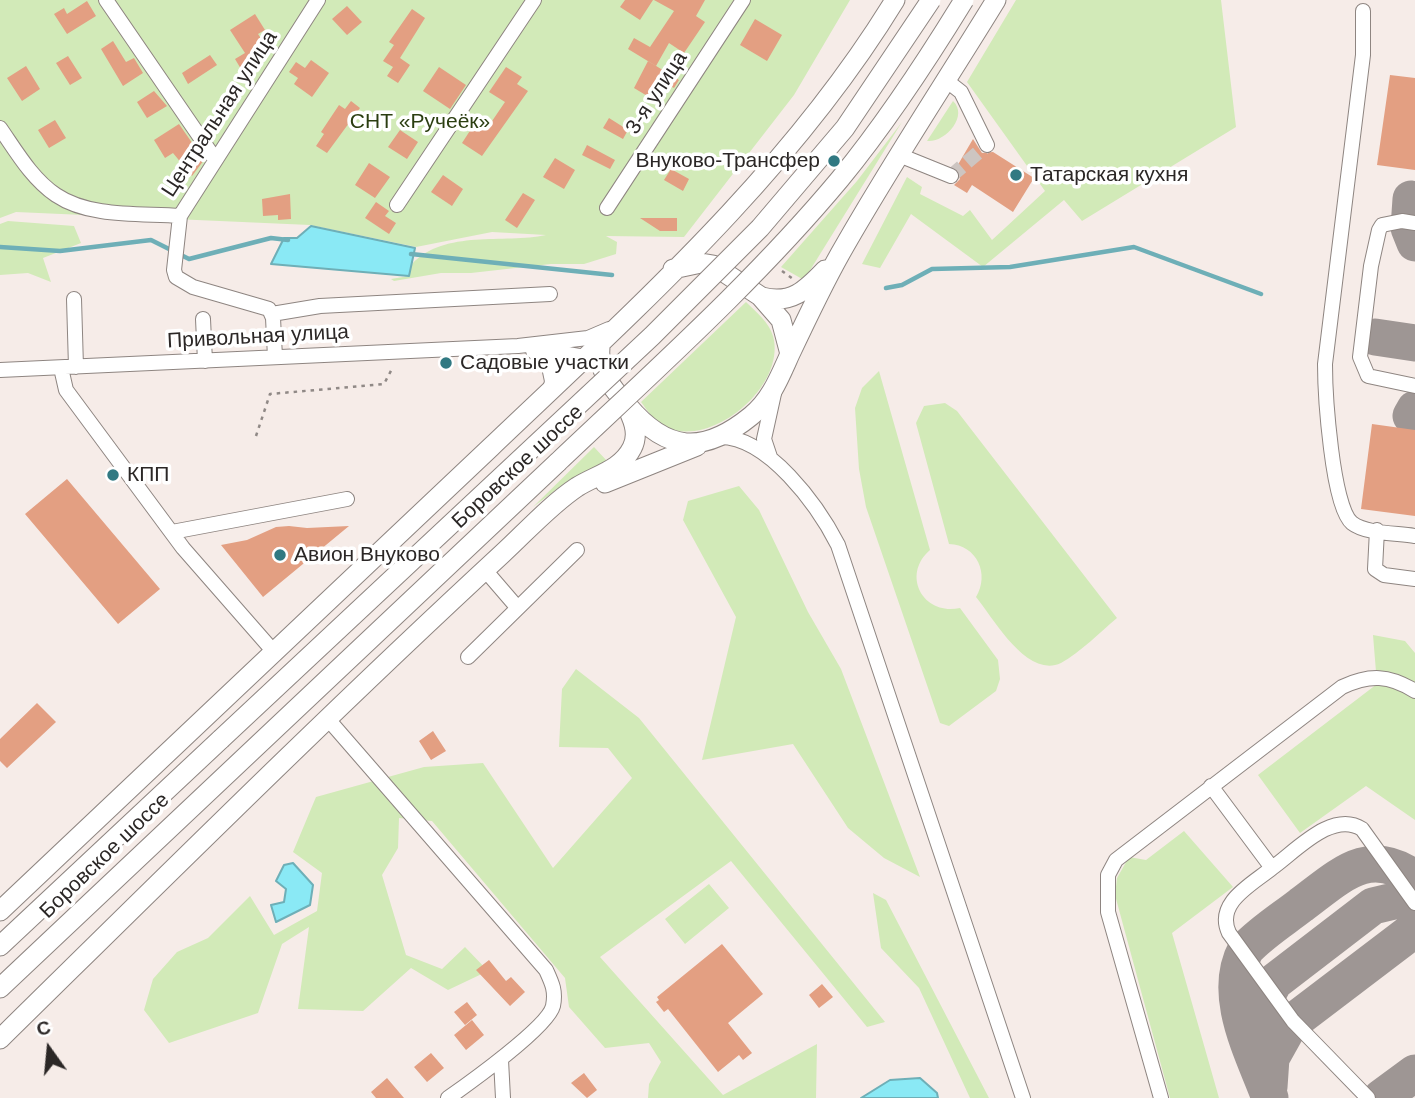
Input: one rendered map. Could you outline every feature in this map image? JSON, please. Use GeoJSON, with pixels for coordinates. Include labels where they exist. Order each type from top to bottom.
{"type":"FeatureCollection","features":[{"type":"Feature","properties":{"kind":"main road"},"geometry":{"type":"LineString","coordinates":[[0,911],[550,391],[751,190],[806,126],[860,55],[895,0]]}},
{"type":"Feature","properties":{"kind":"main road","name":"Боровское шоссе"},"geometry":{"type":"LineString","coordinates":[[0,946],[652,336],[760,228],[838,137],[873,90],[931,0]]}},
{"type":"Feature","properties":{"kind":"main road","name":"Боровское шоссе"},"geometry":{"type":"LineString","coordinates":[[0,988],[645,380],[784,242],[878,130],[964,0]]}},
{"type":"Feature","properties":{"kind":"main road"},"geometry":{"type":"LineString","coordinates":[[561,502],[713,438],[753,415],[775,387],[838,257],[996,0]]}},
{"type":"Feature","properties":{"kind":"main road"},"geometry":{"type":"LineString","coordinates":[[762,297],[781,300],[799,295],[838,257]]}},
{"type":"Feature","properties":{"kind":"main road"},"geometry":{"type":"LineString","coordinates":[[672,270],[701,263],[713,264],[762,297],[784,326],[790,354]]}},
{"type":"Feature","properties":{"kind":"main road"},"geometry":{"type":"LineString","coordinates":[[601,341],[599,356],[608,383],[652,432],[667,440],[690,444],[713,438]]}},
{"type":"Feature","properties":{"kind":"main road"},"geometry":{"type":"LineString","coordinates":[[0,1039],[327,718],[485,570],[577,487],[619,465],[632,450],[636,432],[625,403]]}},
{"type":"Feature","properties":{"kind":"street"},"geometry":{"type":"LineString","coordinates":[[106,0],[215,159]]}},
{"type":"Feature","properties":{"kind":"street","name":"Центральная улица"},"geometry":{"type":"LineString","coordinates":[[180,216],[318,0]]}},
{"type":"Feature","properties":{"kind":"street"},"geometry":{"type":"LineString","coordinates":[[397,205],[534,0]]}},
{"type":"Feature","properties":{"kind":"street","name":"3-я улица"},"geometry":{"type":"LineString","coordinates":[[607,208],[743,0]]}},
{"type":"Feature","properties":{"kind":"street"},"geometry":{"type":"LineString","coordinates":[[1363,11],[1363,55],[1325,365],[1334,469],[1344,514],[1356,525],[1415,536]]}},
{"type":"Feature","properties":{"kind":"street"},"geometry":{"type":"LineString","coordinates":[[947,81],[961,92],[987,145]]}},
{"type":"Feature","properties":{"kind":"street"},"geometry":{"type":"LineString","coordinates":[[0,128],[30,171],[56,195],[88,209],[180,216],[174,270],[176,277],[193,287],[269,309],[272,314],[275,357]]}},
{"type":"Feature","properties":{"kind":"street"},"geometry":{"type":"LineString","coordinates":[[899,155],[951,176]]}},
{"type":"Feature","properties":{"kind":"street"},"geometry":{"type":"LineString","coordinates":[[1415,223],[1391,222],[1382,225],[1379,230],[1371,266],[1360,357],[1368,376],[1415,386]]}},
{"type":"Feature","properties":{"kind":"street"},"geometry":{"type":"LineString","coordinates":[[272,314],[320,306],[550,294]]}},
{"type":"Feature","properties":{"kind":"street"},"geometry":{"type":"LineString","coordinates":[[74,299],[66,390],[172,532],[274,652]]}},
{"type":"Feature","properties":{"kind":"street"},"geometry":{"type":"LineString","coordinates":[[518,346],[596,336],[627,316]]}},
{"type":"Feature","properties":{"kind":"street"},"geometry":{"type":"LineString","coordinates":[[203,319],[205,361]]}},
{"type":"Feature","properties":{"kind":"street"},"geometry":{"type":"LineString","coordinates":[[518,346],[585,357],[608,383]]}},
{"type":"Feature","properties":{"kind":"street"},"geometry":{"type":"LineString","coordinates":[[518,346],[538,352],[547,360],[552,376],[550,391]]}},
{"type":"Feature","properties":{"kind":"street","name":"Привольная улица"},"geometry":{"type":"LineString","coordinates":[[0,370],[518,346]]}},
{"type":"Feature","properties":{"kind":"street"},"geometry":{"type":"LineString","coordinates":[[770,458],[764,439],[772,414],[775,387]]}},
{"type":"Feature","properties":{"kind":"street"},"geometry":{"type":"LineString","coordinates":[[713,438],[740,440],[770,458],[816,507],[843,555],[890,707],[1023,1098]]}},
{"type":"Feature","properties":{"kind":"street"},"geometry":{"type":"LineString","coordinates":[[172,532],[347,499]]}},
{"type":"Feature","properties":{"kind":"street"},"geometry":{"type":"LineString","coordinates":[[1377,530],[1374,561],[1377,572],[1415,579]]}},
{"type":"Feature","properties":{"kind":"street"},"geometry":{"type":"LineString","coordinates":[[468,657],[516,606],[577,550]]}},
{"type":"Feature","properties":{"kind":"street"},"geometry":{"type":"LineString","coordinates":[[485,570],[516,606]]}},
{"type":"Feature","properties":{"kind":"street"},"geometry":{"type":"LineString","coordinates":[[1161,1098],[1108,912],[1108,875],[1116,860],[1293,722],[1358,680],[1387,677],[1415,691]]}},
{"type":"Feature","properties":{"kind":"street"},"geometry":{"type":"LineString","coordinates":[[327,718],[555,988],[553,1009],[501,1060],[448,1098]]}},
{"type":"Feature","properties":{"kind":"street"},"geometry":{"type":"LineString","coordinates":[[1211,786],[1272,868]]}},
{"type":"Feature","properties":{"kind":"street"},"geometry":{"type":"LineString","coordinates":[[1368,1098],[1293,1021],[1226,926],[1224,915],[1232,902],[1272,868],[1335,824],[1353,823],[1362,829],[1415,903]]}},
{"type":"Feature","properties":{"kind":"street"},"geometry":{"type":"LineString","coordinates":[[501,1060],[503,1098]]}},
{"type":"Feature","properties":{"kind":"path"},"geometry":{"type":"LineString","coordinates":[[256,436],[270,394],[384,384],[393,367],[406,366]]}},
{"type":"Feature","properties":{"kind":"green space","name":"СНТ «Ручеёк»"},"geometry":{"type":"Polygon","coordinates":[[[0,0],[850,0],[794,95],[684,237],[606,236],[617,242],[616,254],[584,264],[441,273],[394,281],[391,279],[409,276],[412,264],[441,246],[476,240],[546,235],[492,232],[416,247],[310,225],[16,212],[0,218],[0,0]]]}},
{"type":"Feature","properties":{"kind":"green space"},"geometry":{"type":"Polygon","coordinates":[[[1016,0],[1221,0],[1236,127],[1082,221],[1064,200],[983,267],[911,214],[880,268],[862,264],[907,177],[922,187],[920,194],[963,216],[970,210],[992,240],[1045,191],[967,82],[1016,0]]]}},
{"type":"Feature","properties":{"kind":"green space"},"geometry":{"type":"Polygon","coordinates":[[[953,101],[957,107],[957,121],[941,138],[927,141],[953,101]]]}},
{"type":"Feature","properties":{"kind":"green space"},"geometry":{"type":"Polygon","coordinates":[[[902,122],[804,280],[781,267],[857,181],[902,122]]]}},
{"type":"Feature","properties":{"kind":"green space"},"geometry":{"type":"Polygon","coordinates":[[[8,221],[74,226],[81,243],[43,258],[51,282],[28,273],[0,275],[0,224],[8,221]]]}},
{"type":"Feature","properties":{"kind":"green space"},"geometry":{"type":"Polygon","coordinates":[[[746,302],[765,322],[773,336],[774,355],[768,375],[757,393],[741,409],[722,422],[702,430],[682,431],[660,424],[641,402],[746,302]]]}},
{"type":"Feature","properties":{"kind":"green space"},"geometry":{"type":"Polygon","coordinates":[[[879,371],[930,550],[921,560],[917,571],[920,591],[936,606],[960,608],[998,660],[1000,679],[996,691],[949,726],[940,723],[866,507],[859,469],[855,408],[862,388],[879,371]]]}},
{"type":"Feature","properties":{"kind":"green space"},"geometry":{"type":"Polygon","coordinates":[[[945,403],[957,411],[1117,618],[1061,663],[1048,666],[1036,663],[1012,644],[976,597],[982,579],[974,555],[967,549],[949,544],[916,423],[924,406],[945,403]]]}},
{"type":"Feature","properties":{"kind":"green space"},"geometry":{"type":"Polygon","coordinates":[[[594,447],[607,461],[568,481],[533,507],[594,447]]]}},
{"type":"Feature","properties":{"kind":"green space"},"geometry":{"type":"Polygon","coordinates":[[[739,486],[759,510],[808,612],[841,669],[920,877],[884,858],[848,828],[793,744],[702,760],[736,617],[683,520],[688,501],[739,486]]]}},
{"type":"Feature","properties":{"kind":"green space"},"geometry":{"type":"Polygon","coordinates":[[[1373,635],[1405,641],[1415,653],[1415,820],[1366,786],[1300,833],[1258,775],[1377,684],[1373,635]]]}},
{"type":"Feature","properties":{"kind":"green space"},"geometry":{"type":"Polygon","coordinates":[[[576,669],[639,718],[885,1022],[867,1027],[731,861],[600,957],[723,1095],[817,1044],[816,1098],[648,1098],[649,1084],[661,1062],[649,1043],[605,1048],[569,1007],[565,978],[432,821],[399,818],[398,848],[382,875],[406,955],[442,969],[465,947],[488,971],[448,990],[411,968],[363,1011],[298,1009],[309,927],[282,944],[258,1013],[169,1043],[144,1010],[153,979],[177,952],[208,938],[250,896],[274,935],[317,911],[322,873],[293,852],[316,797],[424,767],[483,763],[553,868],[632,778],[608,748],[559,747],[562,689],[576,669]]]}},
{"type":"Feature","properties":{"kind":"green space"},"geometry":{"type":"Polygon","coordinates":[[[1184,831],[1233,887],[1172,933],[1219,1098],[1170,1098],[1115,895],[1117,878],[1129,857],[1146,860],[1184,831]]]}},
{"type":"Feature","properties":{"kind":"green space"},"geometry":{"type":"Polygon","coordinates":[[[709,884],[729,908],[685,944],[665,919],[709,884]]]}},
{"type":"Feature","properties":{"kind":"green space"},"geometry":{"type":"Polygon","coordinates":[[[873,893],[886,900],[989,1098],[970,1098],[919,988],[881,948],[873,893]]]}},
{"type":"Feature","properties":{"kind":"water"},"geometry":{"type":"Polygon","coordinates":[[[311,226],[415,248],[409,276],[271,264],[284,238],[297,238],[311,226]]]}},
{"type":"Feature","properties":{"kind":"water"},"geometry":{"type":"Polygon","coordinates":[[[293,863],[313,885],[310,905],[276,922],[271,905],[284,902],[286,889],[276,881],[284,865],[293,863]]]}},
{"type":"Feature","properties":{"kind":"water"},"geometry":{"type":"Polygon","coordinates":[[[920,1078],[937,1093],[938,1098],[861,1098],[890,1080],[920,1078]]]}},
{"type":"Feature","properties":{"kind":"building"},"geometry":{"type":"Polygon","coordinates":[[[625,0],[653,0],[640,20],[620,7],[625,0]]]}},
{"type":"Feature","properties":{"kind":"building"},"geometry":{"type":"Polygon","coordinates":[[[654,0],[705,0],[696,16],[705,22],[684,53],[669,43],[656,66],[628,49],[634,38],[650,47],[674,11],[654,0]]]}},
{"type":"Feature","properties":{"kind":"building"},"geometry":{"type":"Polygon","coordinates":[[[87,1],[96,16],[67,34],[54,14],[64,8],[67,14],[87,1]]]}},
{"type":"Feature","properties":{"kind":"building"},"geometry":{"type":"Polygon","coordinates":[[[347,6],[362,22],[347,35],[332,19],[347,6]]]}},
{"type":"Feature","properties":{"kind":"building"},"geometry":{"type":"Polygon","coordinates":[[[412,9],[425,18],[400,58],[410,65],[398,83],[387,76],[393,67],[383,61],[394,45],[389,42],[412,9]]]}},
{"type":"Feature","properties":{"kind":"building"},"geometry":{"type":"Polygon","coordinates":[[[255,14],[265,30],[258,34],[270,52],[241,69],[235,59],[245,53],[230,30],[255,14]]]}},
{"type":"Feature","properties":{"kind":"building"},"geometry":{"type":"Polygon","coordinates":[[[755,19],[782,35],[767,61],[740,45],[755,19]]]}},
{"type":"Feature","properties":{"kind":"building"},"geometry":{"type":"Polygon","coordinates":[[[113,41],[126,62],[134,58],[143,73],[123,86],[101,49],[113,41]]]}},
{"type":"Feature","properties":{"kind":"building"},"geometry":{"type":"Polygon","coordinates":[[[210,55],[217,65],[188,84],[182,73],[210,55]]]}},
{"type":"Feature","properties":{"kind":"building"},"geometry":{"type":"Polygon","coordinates":[[[68,56],[82,78],[70,85],[56,63],[68,56]]]}},
{"type":"Feature","properties":{"kind":"building"},"geometry":{"type":"Polygon","coordinates":[[[311,60],[329,73],[312,97],[294,84],[298,78],[289,72],[296,62],[305,68],[311,60]]]}},
{"type":"Feature","properties":{"kind":"building"},"geometry":{"type":"Polygon","coordinates":[[[648,61],[679,80],[674,88],[664,83],[654,100],[634,88],[648,61]]]}},
{"type":"Feature","properties":{"kind":"building"},"geometry":{"type":"Polygon","coordinates":[[[26,66],[40,89],[22,101],[7,78],[26,66]]]}},
{"type":"Feature","properties":{"kind":"building"},"geometry":{"type":"Polygon","coordinates":[[[439,67],[466,85],[450,109],[423,91],[439,67]]]}},
{"type":"Feature","properties":{"kind":"building"},"geometry":{"type":"Polygon","coordinates":[[[506,67],[522,77],[517,84],[528,91],[482,156],[462,143],[477,120],[488,127],[505,102],[489,92],[506,67]]]}},
{"type":"Feature","properties":{"kind":"building"},"geometry":{"type":"Polygon","coordinates":[[[1390,75],[1415,78],[1415,170],[1377,165],[1390,75]]]}},
{"type":"Feature","properties":{"kind":"building"},"geometry":{"type":"Polygon","coordinates":[[[154,91],[167,106],[147,118],[137,102],[154,91]]]}},
{"type":"Feature","properties":{"kind":"building"},"geometry":{"type":"Polygon","coordinates":[[[351,101],[360,108],[327,153],[316,146],[324,134],[321,132],[339,105],[345,109],[351,101]]]}},
{"type":"Feature","properties":{"kind":"building"},"geometry":{"type":"Polygon","coordinates":[[[609,118],[628,130],[623,139],[603,128],[609,118]]]}},
{"type":"Feature","properties":{"kind":"building"},"geometry":{"type":"Polygon","coordinates":[[[55,120],[66,138],[49,148],[38,130],[55,120]]]}},
{"type":"Feature","properties":{"kind":"building"},"geometry":{"type":"Polygon","coordinates":[[[179,124],[204,160],[192,176],[173,153],[165,158],[154,140],[179,124]]]}},
{"type":"Feature","properties":{"kind":"building"},"geometry":{"type":"Polygon","coordinates":[[[400,130],[418,142],[407,159],[388,147],[400,130]]]}},
{"type":"Feature","properties":{"kind":"building"},"geometry":{"type":"Polygon","coordinates":[[[973,139],[982,153],[993,152],[1034,178],[1013,212],[972,185],[967,193],[954,185],[960,179],[956,168],[973,139]]]}},
{"type":"Feature","properties":{"kind":"building"},"geometry":{"type":"Polygon","coordinates":[[[587,145],[615,160],[610,169],[582,155],[587,145]]]}},
{"type":"Feature","properties":{"kind":"building"},"geometry":{"type":"Polygon","coordinates":[[[555,158],[575,170],[564,189],[543,177],[555,158]]]}},
{"type":"Feature","properties":{"kind":"building"},"geometry":{"type":"Polygon","coordinates":[[[369,163],[390,177],[375,198],[355,185],[369,163]]]}},
{"type":"Feature","properties":{"kind":"building"},"geometry":{"type":"Polygon","coordinates":[[[671,169],[689,179],[683,191],[664,180],[671,169]]]}},
{"type":"Feature","properties":{"kind":"building"},"geometry":{"type":"Polygon","coordinates":[[[443,175],[463,189],[452,206],[431,192],[443,175]]]}},
{"type":"Feature","properties":{"kind":"building"},"geometry":{"type":"Polygon","coordinates":[[[523,193],[535,200],[517,228],[505,220],[523,193]]]}},
{"type":"Feature","properties":{"kind":"building"},"geometry":{"type":"Polygon","coordinates":[[[290,194],[291,219],[278,220],[278,215],[263,216],[262,199],[290,194]]]}},
{"type":"Feature","properties":{"kind":"building"},"geometry":{"type":"Polygon","coordinates":[[[376,202],[389,211],[385,216],[396,223],[389,234],[365,218],[376,202]]]}},
{"type":"Feature","properties":{"kind":"building"},"geometry":{"type":"Polygon","coordinates":[[[640,218],[677,218],[677,231],[660,231],[640,218]]]}},
{"type":"Feature","properties":{"kind":"building"},"geometry":{"type":"Polygon","coordinates":[[[1372,424],[1415,430],[1415,516],[1361,509],[1372,424]]]}},
{"type":"Feature","properties":{"kind":"building"},"geometry":{"type":"Polygon","coordinates":[[[67,479],[160,589],[118,624],[25,514],[67,479]]]}},
{"type":"Feature","properties":{"kind":"building"},"geometry":{"type":"Polygon","coordinates":[[[349,526],[263,597],[221,545],[247,540],[276,527],[349,526]]]}},
{"type":"Feature","properties":{"kind":"building"},"geometry":{"type":"Polygon","coordinates":[[[37,703],[56,722],[7,768],[0,761],[0,739],[37,703]]]}},
{"type":"Feature","properties":{"kind":"building"},"geometry":{"type":"Polygon","coordinates":[[[433,731],[446,751],[431,760],[419,741],[433,731]]]}},
{"type":"Feature","properties":{"kind":"building"},"geometry":{"type":"Polygon","coordinates":[[[722,944],[763,994],[728,1023],[752,1053],[743,1060],[739,1055],[718,1072],[668,1009],[664,1012],[656,1002],[659,1000],[657,997],[722,944]]]}},
{"type":"Feature","properties":{"kind":"building"},"geometry":{"type":"Polygon","coordinates":[[[489,960],[506,981],[511,977],[525,992],[510,1006],[476,970],[489,960]]]}},
{"type":"Feature","properties":{"kind":"building"},"geometry":{"type":"Polygon","coordinates":[[[822,984],[833,997],[819,1008],[809,995],[822,984]]]}},
{"type":"Feature","properties":{"kind":"building"},"geometry":{"type":"Polygon","coordinates":[[[467,1002],[477,1015],[465,1025],[454,1012],[467,1002]]]}},
{"type":"Feature","properties":{"kind":"building"},"geometry":{"type":"Polygon","coordinates":[[[472,1020],[484,1035],[466,1050],[454,1035],[472,1020]]]}},
{"type":"Feature","properties":{"kind":"building"},"geometry":{"type":"Polygon","coordinates":[[[431,1053],[444,1068],[427,1082],[414,1067],[431,1053]]]}},
{"type":"Feature","properties":{"kind":"building"},"geometry":{"type":"Polygon","coordinates":[[[584,1073],[597,1090],[587,1098],[571,1083],[584,1073]]]}},
{"type":"Feature","properties":{"kind":"building"},"geometry":{"type":"Polygon","coordinates":[[[387,1078],[404,1098],[376,1098],[371,1092],[387,1078]]]}},
{"type":"Feature","properties":{"kind":"waterway"},"geometry":{"type":"LineString","coordinates":[[0,247],[60,251],[151,240],[189,259],[271,238],[288,240]]}},
{"type":"Feature","properties":{"kind":"waterway"},"geometry":{"type":"LineString","coordinates":[[886,288],[902,285],[932,269],[1010,267],[1134,247],[1261,294]]}},
{"type":"Feature","properties":{"kind":"waterway"},"geometry":{"type":"LineString","coordinates":[[411,254],[612,275]]}},
{"type":"Feature","properties":{"kind":"taxiway"},"geometry":{"type":"LineString","coordinates":[[1411,199],[1409,228],[1415,243]]}},
{"type":"Feature","properties":{"kind":"taxiway"},"geometry":{"type":"LineString","coordinates":[[1375,337],[1415,343]]}},
{"type":"Feature","properties":{"kind":"taxiway"},"geometry":{"type":"LineString","coordinates":[[1411,416],[1415,409]]}},
{"type":"Feature","properties":{"kind":"taxiway"},"geometry":{"type":"LineString","coordinates":[[1270,1098],[1248,1043],[1238,1004],[1239,967],[1246,949],[1328,884],[1355,868],[1383,864],[1415,879]]}},
{"type":"Feature","properties":{"kind":"taxiway"},"geometry":{"type":"LineString","coordinates":[[1254,1046],[1256,1016],[1274,982],[1373,906],[1415,896]]}},
{"type":"Feature","properties":{"kind":"taxiway"},"geometry":{"type":"LineString","coordinates":[[1269,1087],[1271,1058],[1290,1024],[1415,929]]}},
{"type":"Feature","properties":{"kind":"taxiway"},"geometry":{"type":"LineString","coordinates":[[1381,1098],[1415,1073]]}},
{"type":"Feature","properties":{"kind":"tunnel"},"geometry":{"type":"LineString","coordinates":[[951,176],[987,145]]}},
{"type":"Feature","properties":{"kind":"place","name":"Внуково-Трансфер"},"geometry":{"type":"Point","coordinates":[834,161]}},
{"type":"Feature","properties":{"kind":"place","name":"Татарская кухня"},"geometry":{"type":"Point","coordinates":[1016,175]}},
{"type":"Feature","properties":{"kind":"place","name":"Садовые участки"},"geometry":{"type":"Point","coordinates":[446,363]}},
{"type":"Feature","properties":{"kind":"place","name":"КПП"},"geometry":{"type":"Point","coordinates":[113,475]}},
{"type":"Feature","properties":{"kind":"place","name":"Авион Внуково"},"geometry":{"type":"Point","coordinates":[280,555]}}]}
